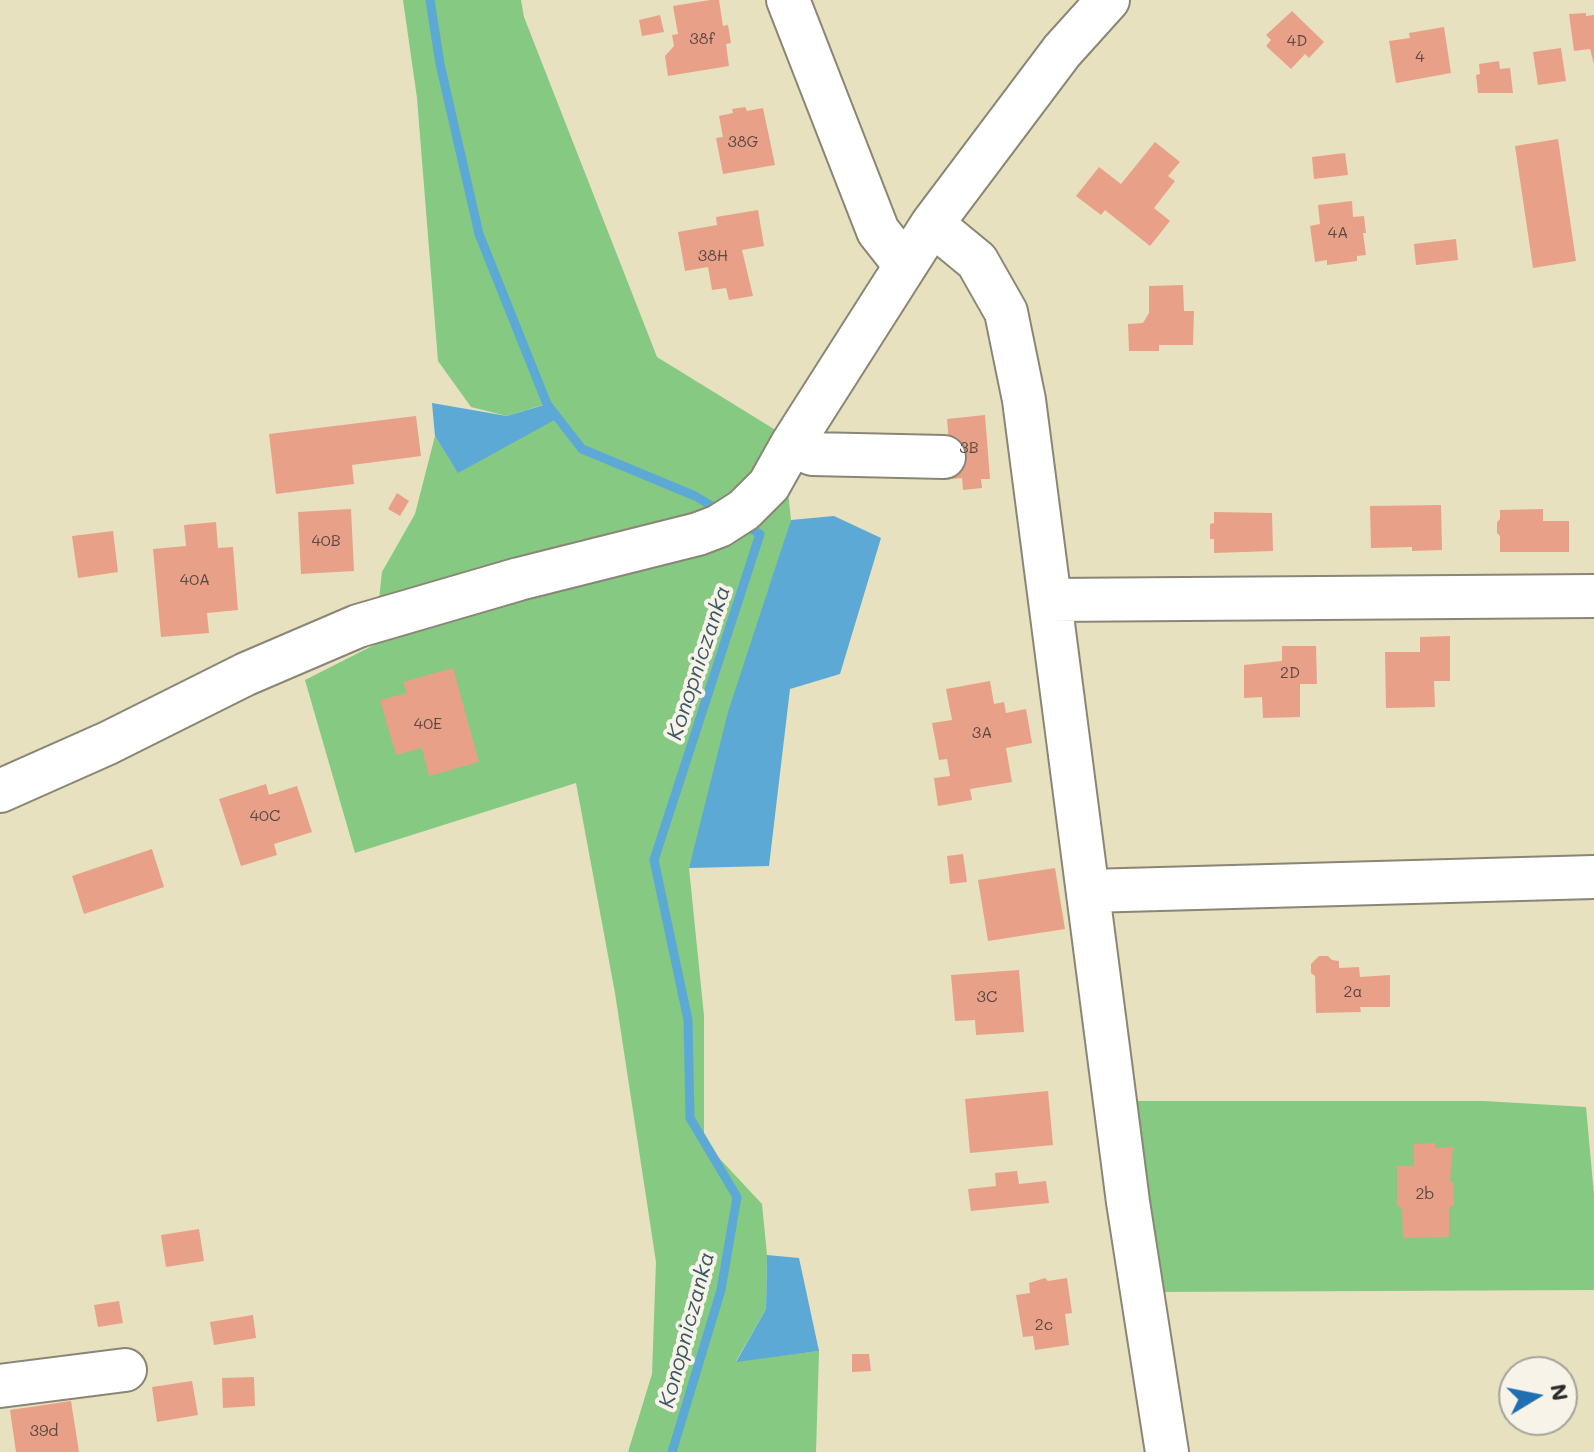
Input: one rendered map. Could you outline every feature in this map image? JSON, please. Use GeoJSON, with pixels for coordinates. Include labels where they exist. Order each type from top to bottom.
{"type":"FeatureCollection","features":[{"type":"Feature","properties":{"kind":"street"},"geometry":{"type":"LineString","coordinates":[[788,0],[878,231],[904,264]]}},
{"type":"Feature","properties":{"kind":"street"},"geometry":{"type":"LineString","coordinates":[[0,791],[108,743],[246,674],[358,626],[519,579],[659,545],[732,518],[769,485],[904,264],[932,224],[1062,51],[1108,0]]}},
{"type":"Feature","properties":{"kind":"street"},"geometry":{"type":"LineString","coordinates":[[932,224],[977,261],[1006,312],[1024,400],[1128,1202],[1167,1452]]}},
{"type":"Feature","properties":{"kind":"street"},"geometry":{"type":"LineString","coordinates":[[792,444],[812,454],[944,457]]}},
{"type":"Feature","properties":{"kind":"street"},"geometry":{"type":"LineString","coordinates":[[1050,600],[1594,596]]}},
{"type":"Feature","properties":{"kind":"street"},"geometry":{"type":"LineString","coordinates":[[1088,891],[1594,877]]}},
{"type":"Feature","properties":{"kind":"street"},"geometry":{"type":"LineString","coordinates":[[0,1386],[125,1370]]}},
{"type":"Feature","properties":{"kind":"green space"},"geometry":{"type":"Polygon","coordinates":[[[403,0],[521,0],[524,17],[657,357],[782,434],[791,520],[689,868],[704,1016],[704,1142],[762,1204],[767,1255],[766,1309],[736,1361],[819,1351],[816,1452],[628,1452],[652,1374],[656,1262],[615,993],[576,783],[355,853],[305,680],[374,645],[382,572],[415,514],[435,436],[458,472],[546,404],[507,416],[471,407],[438,361],[417,98],[403,0]]]}},
{"type":"Feature","properties":{"kind":"green space"},"geometry":{"type":"Polygon","coordinates":[[[1130,1101],[1484,1101],[1586,1107],[1594,1195],[1594,1290],[1155,1292],[1130,1101]]]}},
{"type":"Feature","properties":{"kind":"water"},"geometry":{"type":"Polygon","coordinates":[[[432,403],[507,416],[547,404],[558,418],[458,473],[435,436],[432,403]]]}},
{"type":"Feature","properties":{"kind":"water"},"geometry":{"type":"Polygon","coordinates":[[[834,516],[881,538],[840,674],[790,689],[769,866],[689,868],[728,712],[791,520],[834,516]]]}},
{"type":"Feature","properties":{"kind":"water"},"geometry":{"type":"Polygon","coordinates":[[[767,1255],[799,1258],[819,1351],[736,1362],[766,1309],[767,1255]]]}},
{"type":"Feature","properties":{"kind":"building"},"geometry":{"type":"Polygon","coordinates":[[[719,0],[723,26],[728,25],[731,43],[726,44],[729,66],[668,76],[665,56],[674,46],[672,35],[678,34],[673,6],[719,0]]]}},
{"type":"Feature","properties":{"kind":"building"},"geometry":{"type":"Polygon","coordinates":[[[1292,11],[1324,42],[1309,58],[1305,54],[1291,69],[1266,46],[1271,40],[1266,35],[1292,11]]]}},
{"type":"Feature","properties":{"kind":"building"},"geometry":{"type":"Polygon","coordinates":[[[1586,13],[1586,16],[1594,15],[1594,64],[1590,49],[1574,51],[1569,14],[1586,13]]]}},
{"type":"Feature","properties":{"kind":"building"},"geometry":{"type":"Polygon","coordinates":[[[660,15],[664,32],[642,36],[639,20],[660,15]]]}},
{"type":"Feature","properties":{"kind":"building"},"geometry":{"type":"Polygon","coordinates":[[[1444,27],[1451,73],[1396,83],[1389,41],[1410,38],[1409,33],[1444,27]]]}},
{"type":"Feature","properties":{"kind":"building"},"geometry":{"type":"Polygon","coordinates":[[[1561,48],[1566,81],[1538,85],[1533,52],[1561,48]]]}},
{"type":"Feature","properties":{"kind":"building"},"geometry":{"type":"Polygon","coordinates":[[[1499,61],[1500,69],[1510,68],[1513,93],[1478,93],[1476,75],[1480,74],[1479,64],[1499,61]]]}},
{"type":"Feature","properties":{"kind":"building"},"geometry":{"type":"Polygon","coordinates":[[[745,107],[747,111],[763,108],[775,165],[723,174],[716,138],[723,137],[719,116],[745,107]]]}},
{"type":"Feature","properties":{"kind":"building"},"geometry":{"type":"Polygon","coordinates":[[[1558,139],[1576,261],[1533,268],[1515,146],[1558,139]]]}},
{"type":"Feature","properties":{"kind":"building"},"geometry":{"type":"Polygon","coordinates":[[[1155,142],[1180,162],[1168,176],[1175,181],[1154,208],[1170,221],[1150,246],[1105,210],[1101,215],[1076,196],[1099,167],[1121,184],[1155,142]]]}},
{"type":"Feature","properties":{"kind":"building"},"geometry":{"type":"Polygon","coordinates":[[[1345,153],[1348,175],[1314,179],[1312,157],[1345,153]]]}},
{"type":"Feature","properties":{"kind":"building"},"geometry":{"type":"Polygon","coordinates":[[[1352,201],[1353,217],[1364,216],[1366,255],[1357,256],[1357,261],[1327,265],[1327,260],[1315,262],[1310,226],[1320,224],[1318,205],[1352,201]]]}},
{"type":"Feature","properties":{"kind":"building"},"geometry":{"type":"Polygon","coordinates":[[[758,210],[764,246],[742,250],[753,296],[729,300],[726,288],[712,290],[708,267],[685,271],[678,232],[717,225],[716,217],[758,210]]]}},
{"type":"Feature","properties":{"kind":"building"},"geometry":{"type":"Polygon","coordinates":[[[1456,239],[1458,260],[1416,265],[1414,244],[1456,239]]]}},
{"type":"Feature","properties":{"kind":"building"},"geometry":{"type":"Polygon","coordinates":[[[1183,285],[1184,311],[1194,311],[1193,345],[1159,345],[1159,351],[1129,351],[1128,324],[1143,323],[1149,313],[1149,286],[1183,285]]]}},
{"type":"Feature","properties":{"kind":"building"},"geometry":{"type":"Polygon","coordinates":[[[985,415],[990,479],[981,479],[982,488],[963,490],[962,478],[952,479],[947,419],[985,415]]]}},
{"type":"Feature","properties":{"kind":"building"},"geometry":{"type":"Polygon","coordinates":[[[416,416],[421,456],[352,465],[354,484],[276,494],[269,434],[416,416]]]}},
{"type":"Feature","properties":{"kind":"building"},"geometry":{"type":"Polygon","coordinates":[[[397,493],[409,501],[400,516],[388,509],[397,493]]]}},
{"type":"Feature","properties":{"kind":"building"},"geometry":{"type":"Polygon","coordinates":[[[1441,505],[1442,550],[1371,548],[1370,506],[1441,505]]]}},
{"type":"Feature","properties":{"kind":"building"},"geometry":{"type":"Polygon","coordinates":[[[351,509],[354,571],[301,574],[298,512],[351,509]]]}},
{"type":"Feature","properties":{"kind":"building"},"geometry":{"type":"Polygon","coordinates":[[[1543,509],[1543,521],[1569,521],[1569,552],[1500,552],[1497,522],[1500,510],[1543,509]]]}},
{"type":"Feature","properties":{"kind":"building"},"geometry":{"type":"Polygon","coordinates":[[[1214,512],[1272,513],[1273,551],[1214,553],[1210,524],[1214,523],[1214,512]]]}},
{"type":"Feature","properties":{"kind":"building"},"geometry":{"type":"Polygon","coordinates":[[[216,522],[218,548],[233,547],[238,610],[207,613],[209,633],[161,637],[153,549],[186,546],[184,525],[216,522]]]}},
{"type":"Feature","properties":{"kind":"building"},"geometry":{"type":"Polygon","coordinates":[[[113,531],[118,572],[78,578],[72,536],[113,531]]]}},
{"type":"Feature","properties":{"kind":"building"},"geometry":{"type":"Polygon","coordinates":[[[1450,636],[1450,681],[1434,681],[1435,707],[1386,708],[1385,652],[1420,652],[1420,637],[1450,636]]]}},
{"type":"Feature","properties":{"kind":"building"},"geometry":{"type":"Polygon","coordinates":[[[1282,646],[1316,646],[1317,684],[1300,684],[1300,717],[1263,718],[1262,697],[1244,698],[1244,665],[1282,661],[1282,646]]]}},
{"type":"Feature","properties":{"kind":"building"},"geometry":{"type":"Polygon","coordinates":[[[453,668],[479,762],[429,776],[422,748],[396,755],[380,700],[407,693],[403,682],[453,668]]]}},
{"type":"Feature","properties":{"kind":"building"},"geometry":{"type":"Polygon","coordinates":[[[990,681],[994,704],[1004,702],[1006,713],[1026,709],[1032,743],[1006,748],[1012,782],[970,789],[972,800],[938,806],[934,778],[950,776],[947,759],[939,760],[932,723],[952,720],[946,689],[990,681]]]}},
{"type":"Feature","properties":{"kind":"building"},"geometry":{"type":"Polygon","coordinates":[[[266,784],[269,795],[297,786],[312,832],[274,844],[277,855],[241,866],[219,799],[266,784]]]}},
{"type":"Feature","properties":{"kind":"building"},"geometry":{"type":"Polygon","coordinates":[[[152,849],[164,887],[84,914],[72,876],[152,849]]]}},
{"type":"Feature","properties":{"kind":"building"},"geometry":{"type":"Polygon","coordinates":[[[963,854],[967,882],[950,884],[947,856],[963,854]]]}},
{"type":"Feature","properties":{"kind":"building"},"geometry":{"type":"Polygon","coordinates":[[[1055,868],[1065,929],[988,941],[978,880],[1055,868]]]}},
{"type":"Feature","properties":{"kind":"building"},"geometry":{"type":"Polygon","coordinates":[[[1319,956],[1339,961],[1339,968],[1359,967],[1360,977],[1390,975],[1390,1007],[1360,1007],[1361,1012],[1316,1013],[1315,976],[1311,973],[1311,964],[1319,956]]]}},
{"type":"Feature","properties":{"kind":"building"},"geometry":{"type":"Polygon","coordinates":[[[1019,970],[1024,1032],[976,1035],[975,1020],[955,1021],[951,975],[1019,970]]]}},
{"type":"Feature","properties":{"kind":"building"},"geometry":{"type":"Polygon","coordinates":[[[1048,1091],[1053,1145],[970,1153],[965,1099],[1048,1091]]]}},
{"type":"Feature","properties":{"kind":"building"},"geometry":{"type":"Polygon","coordinates":[[[1435,1143],[1435,1148],[1453,1147],[1450,1182],[1453,1182],[1454,1206],[1449,1206],[1449,1237],[1403,1238],[1402,1207],[1397,1207],[1397,1166],[1414,1166],[1414,1144],[1435,1143]]]}},
{"type":"Feature","properties":{"kind":"building"},"geometry":{"type":"Polygon","coordinates":[[[1017,1171],[1019,1184],[1046,1181],[1049,1203],[971,1211],[968,1189],[996,1186],[995,1173],[1017,1171]]]}},
{"type":"Feature","properties":{"kind":"building"},"geometry":{"type":"Polygon","coordinates":[[[199,1229],[204,1261],[166,1267],[161,1235],[199,1229]]]}},
{"type":"Feature","properties":{"kind":"building"},"geometry":{"type":"Polygon","coordinates":[[[1045,1278],[1048,1281],[1067,1278],[1072,1313],[1065,1314],[1069,1345],[1035,1350],[1033,1336],[1023,1337],[1016,1295],[1030,1293],[1029,1283],[1045,1278]]]}},
{"type":"Feature","properties":{"kind":"building"},"geometry":{"type":"Polygon","coordinates":[[[119,1301],[123,1323],[98,1327],[94,1305],[119,1301]]]}},
{"type":"Feature","properties":{"kind":"building"},"geometry":{"type":"Polygon","coordinates":[[[253,1315],[256,1338],[214,1345],[210,1322],[253,1315]]]}},
{"type":"Feature","properties":{"kind":"building"},"geometry":{"type":"Polygon","coordinates":[[[852,1354],[869,1354],[871,1371],[852,1372],[852,1354]]]}},
{"type":"Feature","properties":{"kind":"building"},"geometry":{"type":"Polygon","coordinates":[[[254,1377],[255,1406],[223,1408],[222,1378],[254,1377]]]}},
{"type":"Feature","properties":{"kind":"building"},"geometry":{"type":"Polygon","coordinates":[[[192,1381],[198,1415],[157,1422],[152,1387],[192,1381]]]}},
{"type":"Feature","properties":{"kind":"building"},"geometry":{"type":"Polygon","coordinates":[[[71,1401],[79,1452],[16,1452],[10,1410],[71,1401]]]}},
{"type":"Feature","properties":{"kind":"waterway","name":"Konopniczanka"},"geometry":{"type":"LineString","coordinates":[[430,0],[440,64],[479,234],[547,404],[582,449],[695,496],[722,512]]}},
{"type":"Feature","properties":{"kind":"waterway","name":"Konopniczanka"},"geometry":{"type":"LineString","coordinates":[[672,1452],[721,1290],[737,1197],[690,1118],[688,1020],[654,860],[760,534],[745,525]]}}]}
